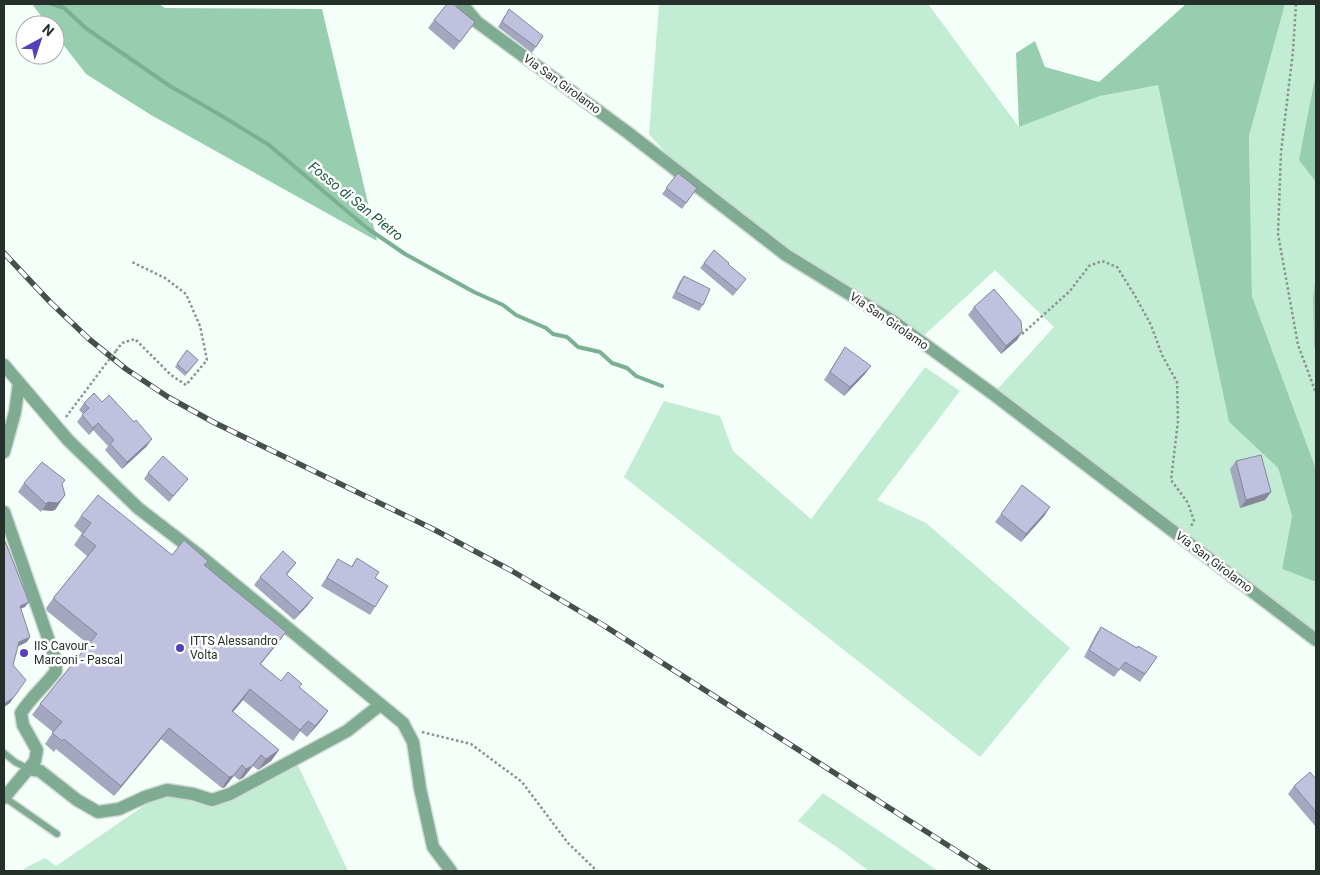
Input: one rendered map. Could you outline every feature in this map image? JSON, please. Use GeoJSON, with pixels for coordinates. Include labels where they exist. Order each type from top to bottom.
{"type":"FeatureCollection","features":[{"type":"Feature","properties":{"kind":"street","name":"Via San Girolamo"},"geometry":{"type":"LineString","coordinates":[[462,4],[478,22],[627,132],[786,255],[893,321],[993,394],[1316,640]]}},
{"type":"Feature","properties":{"kind":"street"},"geometry":{"type":"LineString","coordinates":[[4,364],[57,428],[138,508],[207,561],[403,723],[413,742],[420,788],[434,847],[451,871]]}},
{"type":"Feature","properties":{"kind":"street"},"geometry":{"type":"LineString","coordinates":[[4,452],[15,412],[19,383]]}},
{"type":"Feature","properties":{"kind":"street"},"geometry":{"type":"LineString","coordinates":[[4,512],[55,658],[56,671],[48,682],[29,700],[21,713],[22,725],[37,750],[35,761],[4,797]]}},
{"type":"Feature","properties":{"kind":"street"},"geometry":{"type":"LineString","coordinates":[[29,768],[40,771],[77,800],[98,812],[119,809],[145,797],[167,790],[193,794],[212,800],[230,794],[348,731],[380,705]]}},
{"type":"Feature","properties":{"kind":"lane"},"geometry":{"type":"LineString","coordinates":[[4,753],[15,762],[29,768]]}},
{"type":"Feature","properties":{"kind":"lane"},"geometry":{"type":"LineString","coordinates":[[4,797],[57,834]]}},
{"type":"Feature","properties":{"kind":"path"},"geometry":{"type":"LineString","coordinates":[[1296,4],[1293,51],[1281,152],[1278,234],[1298,345],[1316,393]]}},
{"type":"Feature","properties":{"kind":"path"},"geometry":{"type":"LineString","coordinates":[[1022,334],[1070,291],[1089,266],[1102,261],[1117,267],[1151,324],[1162,355],[1177,382],[1178,422],[1171,480],[1188,502],[1194,521],[1184,539]]}},
{"type":"Feature","properties":{"kind":"path"},"geometry":{"type":"LineString","coordinates":[[57,428],[122,343],[135,339],[171,375],[186,385],[207,360],[200,326],[186,294],[165,278],[132,262]]}},
{"type":"Feature","properties":{"kind":"path"},"geometry":{"type":"LineString","coordinates":[[403,723],[426,733],[471,744],[522,782],[568,843],[596,871]]}},
{"type":"Feature","properties":{"kind":"green space"},"geometry":{"type":"Polygon","coordinates":[[[32,4],[159,4],[165,8],[322,9],[377,241],[151,115],[86,74],[65,47],[65,15],[40,15],[32,4]]]}},
{"type":"Feature","properties":{"kind":"green space"},"geometry":{"type":"Polygon","coordinates":[[[659,4],[928,4],[1019,127],[1100,96],[1158,84],[1229,422],[1278,468],[1292,516],[1282,569],[1316,582],[1316,640],[993,394],[1054,327],[995,270],[919,340],[786,255],[689,179],[649,134],[659,4]]]}},
{"type":"Feature","properties":{"kind":"green space"},"geometry":{"type":"Polygon","coordinates":[[[1186,4],[1285,4],[1249,136],[1252,296],[1316,469],[1316,582],[1282,569],[1292,516],[1278,468],[1229,422],[1158,85],[1100,96],[1019,127],[1016,53],[1035,41],[1045,67],[1099,82],[1186,4]]]}},
{"type":"Feature","properties":{"kind":"green space"},"geometry":{"type":"Polygon","coordinates":[[[1285,4],[1316,4],[1314,177],[1316,182],[1316,271],[1313,297],[1314,347],[1316,349],[1316,469],[1252,296],[1249,136],[1285,4]]]}},
{"type":"Feature","properties":{"kind":"green space"},"geometry":{"type":"Polygon","coordinates":[[[1316,73],[1316,182],[1299,160],[1316,73]]]}},
{"type":"Feature","properties":{"kind":"green space"},"geometry":{"type":"Polygon","coordinates":[[[1316,271],[1316,349],[1314,347],[1313,297],[1316,271]]]}},
{"type":"Feature","properties":{"kind":"green space"},"geometry":{"type":"Polygon","coordinates":[[[925,367],[960,391],[877,500],[926,523],[1070,648],[980,757],[624,477],[664,401],[720,416],[733,451],[811,519],[925,367]]]}},
{"type":"Feature","properties":{"kind":"green space"},"geometry":{"type":"Polygon","coordinates":[[[295,759],[348,871],[23,871],[25,868],[45,858],[56,866],[167,790],[212,800],[295,759]]]}},
{"type":"Feature","properties":{"kind":"green space"},"geometry":{"type":"Polygon","coordinates":[[[823,793],[938,871],[869,871],[798,821],[823,793]]]}},
{"type":"Feature","properties":{"kind":"building"},"geometry":{"type":"Polygon","coordinates":[[[447,4],[453,4],[475,22],[460,42],[434,20],[447,4]]]}},
{"type":"Feature","properties":{"kind":"building"},"geometry":{"type":"Polygon","coordinates":[[[509,9],[543,36],[536,47],[502,22],[509,9]]]}},
{"type":"Feature","properties":{"kind":"building"},"geometry":{"type":"Polygon","coordinates":[[[678,173],[697,188],[686,203],[666,188],[678,173]]]}},
{"type":"Feature","properties":{"kind":"building"},"geometry":{"type":"Polygon","coordinates":[[[714,250],[746,279],[737,290],[704,263],[714,250]]]}},
{"type":"Feature","properties":{"kind":"building"},"geometry":{"type":"Polygon","coordinates":[[[684,276],[710,289],[703,305],[676,292],[684,276]]]}},
{"type":"Feature","properties":{"kind":"building"},"geometry":{"type":"Polygon","coordinates":[[[994,289],[1021,321],[1022,332],[1006,346],[974,307],[994,289]]]}},
{"type":"Feature","properties":{"kind":"building"},"geometry":{"type":"Polygon","coordinates":[[[845,347],[871,366],[850,387],[830,372],[845,347]]]}},
{"type":"Feature","properties":{"kind":"building"},"geometry":{"type":"Polygon","coordinates":[[[187,350],[198,360],[187,373],[177,364],[187,350]]]}},
{"type":"Feature","properties":{"kind":"building"},"geometry":{"type":"Polygon","coordinates":[[[94,393],[102,402],[109,395],[134,422],[136,420],[152,439],[127,462],[110,444],[114,440],[98,423],[93,428],[82,415],[89,408],[84,403],[94,393]]]}},
{"type":"Feature","properties":{"kind":"building"},"geometry":{"type":"Polygon","coordinates":[[[1261,455],[1271,492],[1246,500],[1236,461],[1261,455]]]}},
{"type":"Feature","properties":{"kind":"building"},"geometry":{"type":"Polygon","coordinates":[[[163,456],[188,479],[173,496],[148,473],[163,456]]]}},
{"type":"Feature","properties":{"kind":"building"},"geometry":{"type":"Polygon","coordinates":[[[42,462],[65,480],[62,484],[65,495],[57,503],[48,502],[46,504],[24,483],[42,462]]]}},
{"type":"Feature","properties":{"kind":"building"},"geometry":{"type":"Polygon","coordinates":[[[1022,485],[1050,507],[1026,534],[1001,514],[1022,485]]]}},
{"type":"Feature","properties":{"kind":"building"},"geometry":{"type":"Polygon","coordinates":[[[98,495],[172,555],[184,540],[208,561],[204,565],[286,632],[260,664],[281,681],[288,672],[302,684],[299,687],[328,711],[315,726],[308,721],[300,730],[250,689],[232,711],[279,750],[266,759],[261,755],[252,766],[246,769],[242,765],[233,776],[229,777],[169,728],[121,786],[64,739],[62,741],[52,733],[62,722],[40,704],[97,634],[55,600],[54,597],[96,546],[82,535],[91,523],[81,516],[98,495]]]}},
{"type":"Feature","properties":{"kind":"building"},"geometry":{"type":"Polygon","coordinates":[[[4,541],[29,602],[20,606],[30,637],[19,642],[13,665],[26,680],[14,697],[4,704],[4,541]]]}},
{"type":"Feature","properties":{"kind":"building"},"geometry":{"type":"Polygon","coordinates":[[[283,551],[296,563],[286,574],[313,598],[300,612],[260,577],[283,551]]]}},
{"type":"Feature","properties":{"kind":"building"},"geometry":{"type":"Polygon","coordinates":[[[357,558],[379,572],[375,578],[388,586],[375,607],[327,578],[338,559],[352,567],[357,558]]]}},
{"type":"Feature","properties":{"kind":"building"},"geometry":{"type":"Polygon","coordinates":[[[1101,627],[1137,648],[1138,646],[1157,657],[1145,674],[1125,662],[1119,670],[1089,650],[1101,627]]]}},
{"type":"Feature","properties":{"kind":"building"},"geometry":{"type":"Polygon","coordinates":[[[1310,772],[1316,779],[1316,812],[1294,786],[1310,772]]]}},
{"type":"Feature","properties":{"kind":"waterway","name":"Fosso di San Pietro"},"geometry":{"type":"LineString","coordinates":[[52,4],[64,8],[87,29],[170,86],[269,145],[367,228],[405,254],[474,292],[503,305],[516,315],[546,328],[553,334],[567,337],[578,347],[600,352],[612,363],[627,368],[636,376],[662,386]]}},
{"type":"Feature","properties":{"kind":"railway"},"geometry":{"type":"LineString","coordinates":[[4,253],[51,303],[89,339],[126,369],[168,397],[213,422],[433,529],[512,571],[603,625],[988,871]]}},
{"type":"Feature","properties":{"kind":"place","name":"ITTS Alessandro Volta"},"geometry":{"type":"Point","coordinates":[180,648]}},
{"type":"Feature","properties":{"kind":"place","name":"IIS Cavour - Marconi - Pascal"},"geometry":{"type":"Point","coordinates":[24,653]}}]}
